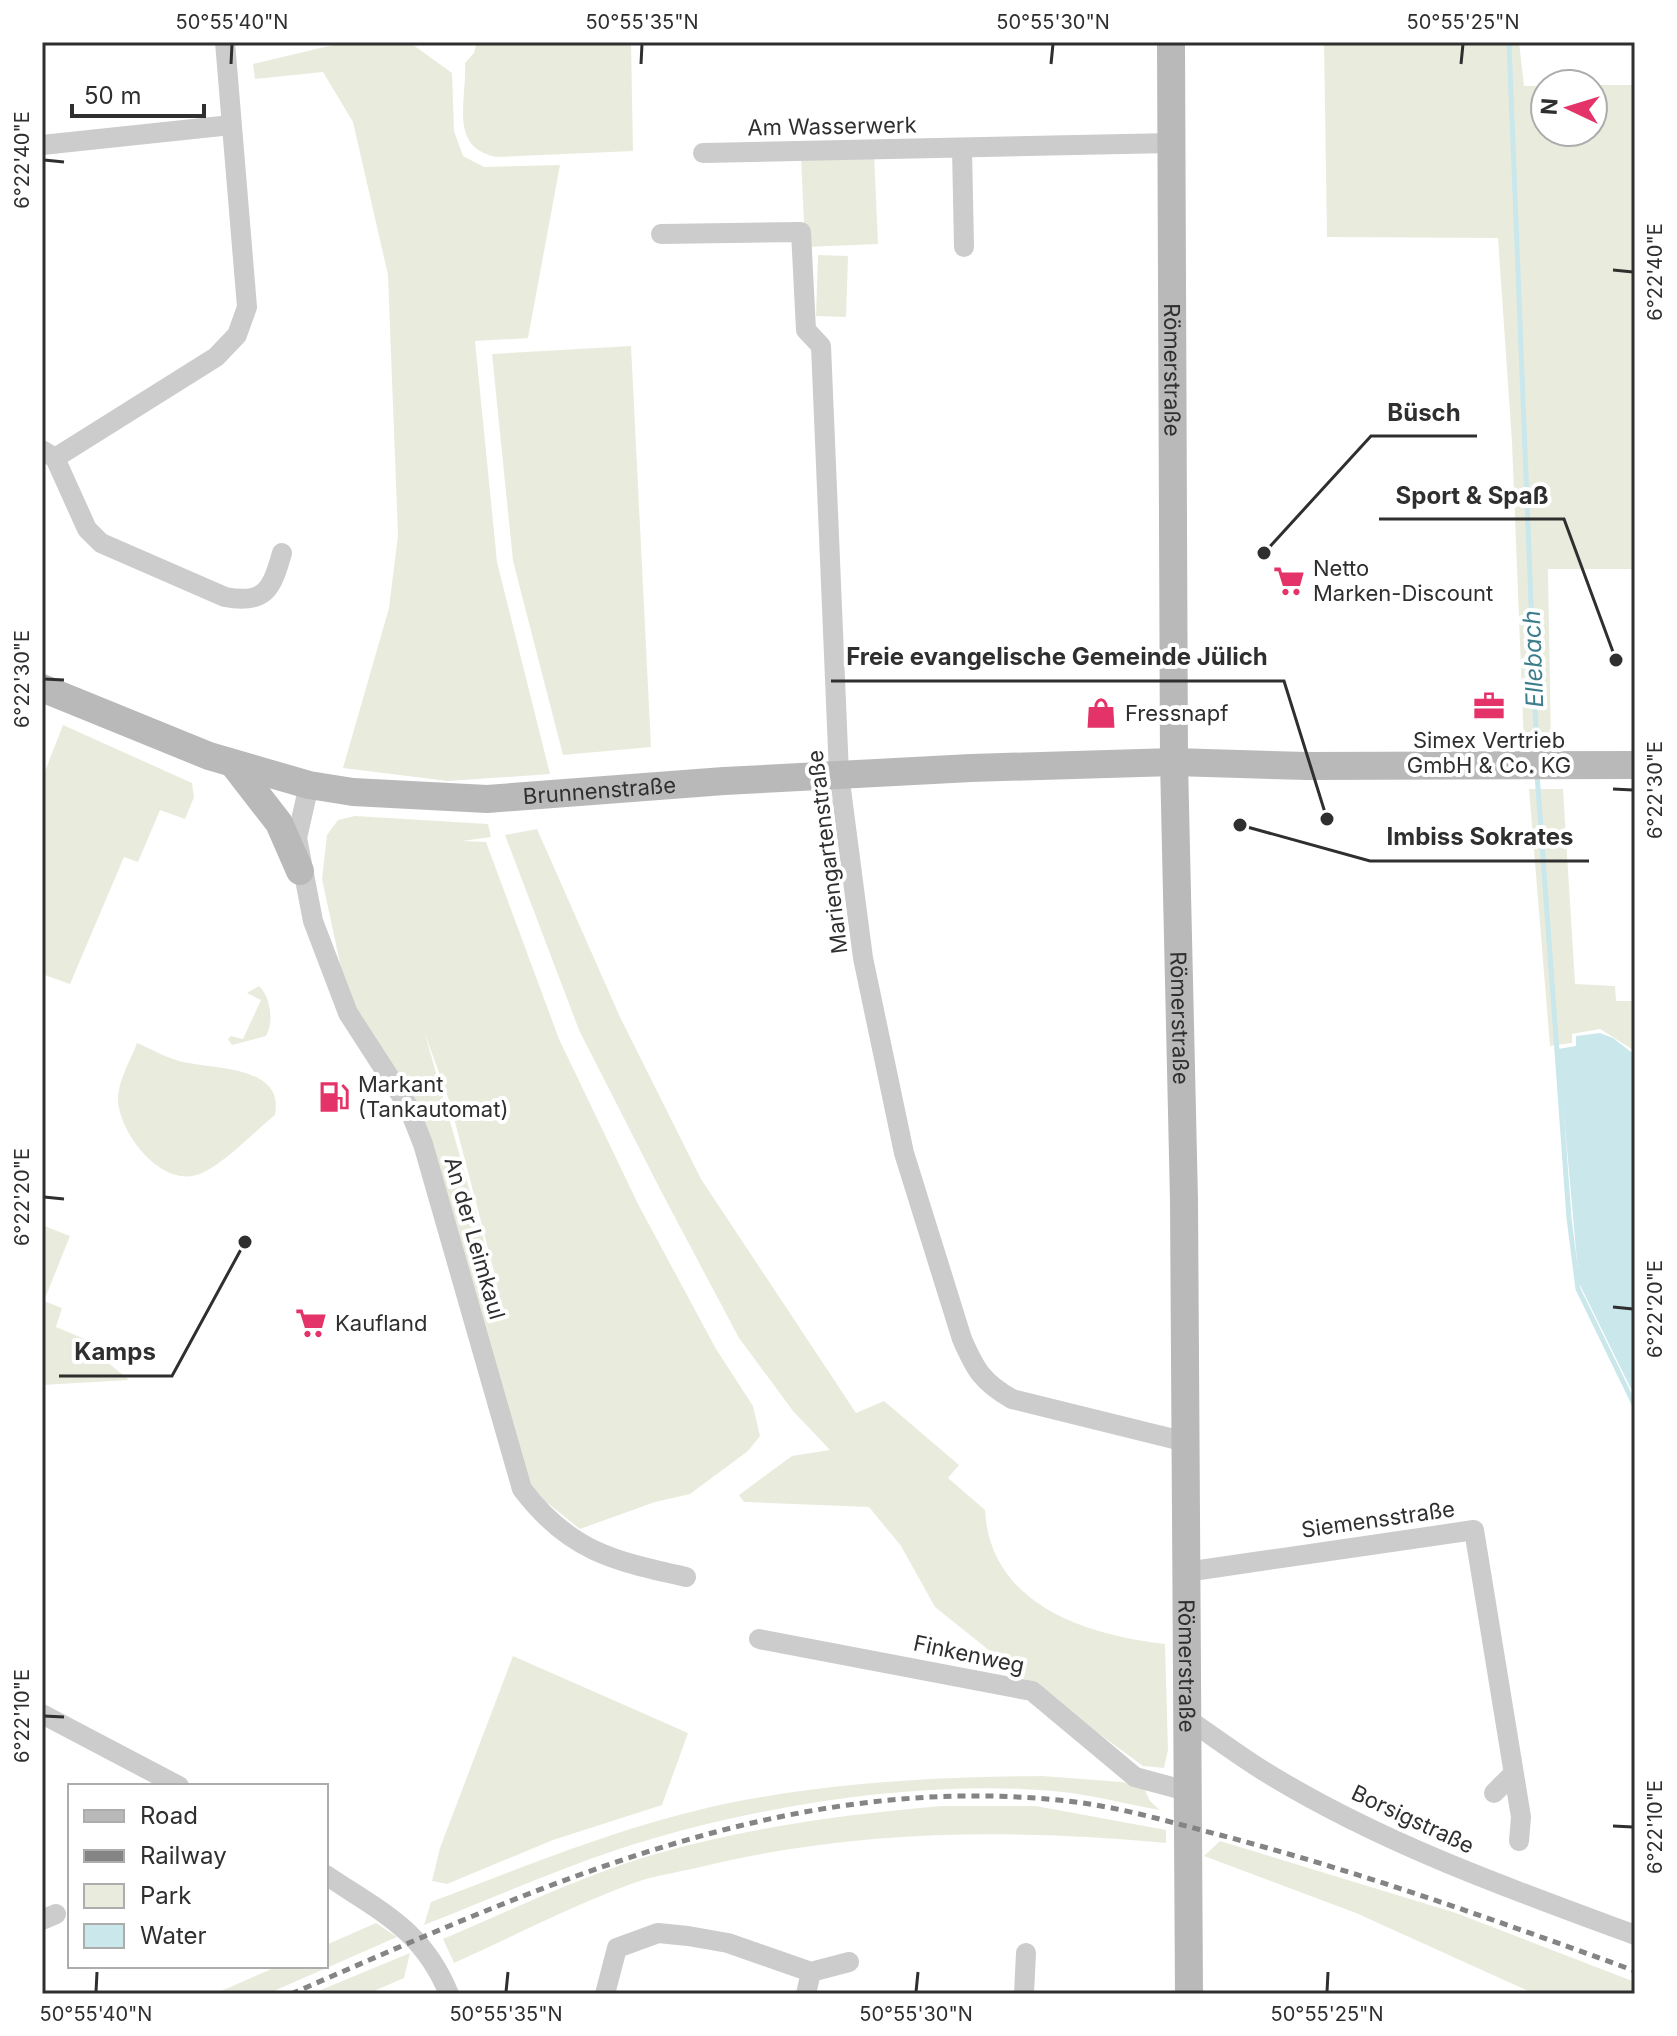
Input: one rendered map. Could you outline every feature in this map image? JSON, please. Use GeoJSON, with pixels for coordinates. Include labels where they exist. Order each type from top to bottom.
{"type":"FeatureCollection","features":[{"type":"Feature","properties":{"kind":"main road","name":"Römerstraße"},"geometry":{"type":"LineString","coordinates":[[1171,42],[1174,762],[1186,1442],[1189,1994]]}},
{"type":"Feature","properties":{"kind":"main road","name":"Brunnenstraße"},"geometry":{"type":"LineString","coordinates":[[42,688],[234,765],[309,785],[353,792],[487,799],[839,774],[1174,762],[1635,765]]}},
{"type":"Feature","properties":{"kind":"main road"},"geometry":{"type":"LineString","coordinates":[[234,765],[279,823],[300,871]]}},
{"type":"Feature","properties":{"kind":"street"},"geometry":{"type":"LineString","coordinates":[[225,42],[247,307],[237,335],[216,357],[48,454],[87,529],[101,543],[225,597],[242,600],[264,594],[273,585],[282,553]]}},
{"type":"Feature","properties":{"kind":"street"},"geometry":{"type":"LineString","coordinates":[[42,145],[231,125]]}},
{"type":"Feature","properties":{"kind":"street","name":"Am Wasserwerk"},"geometry":{"type":"LineString","coordinates":[[703,153],[1172,143]]}},
{"type":"Feature","properties":{"kind":"street"},"geometry":{"type":"LineString","coordinates":[[962,148],[964,247]]}},
{"type":"Feature","properties":{"kind":"street","name":"Mariengartenstraße"},"geometry":{"type":"LineString","coordinates":[[661,234],[801,232],[806,330],[821,346],[839,774],[863,958],[904,1153],[922,1221],[975,1367],[989,1386],[1012,1399],[1186,1442]]}},
{"type":"Feature","properties":{"kind":"street","name":"An der Leimkaul"},"geometry":{"type":"LineString","coordinates":[[309,785],[297,838],[300,871],[326,961],[348,1013],[408,1106],[423,1144],[522,1489],[543,1518],[574,1542],[638,1567],[686,1577]]}},
{"type":"Feature","properties":{"kind":"street","name":"Siemensstraße"},"geometry":{"type":"LineString","coordinates":[[1186,1572],[1474,1530],[1521,1817],[1519,1841]]}},
{"type":"Feature","properties":{"kind":"street","name":"Finkenweg"},"geometry":{"type":"LineString","coordinates":[[759,1639],[1032,1691],[1135,1777],[1187,1791]]}},
{"type":"Feature","properties":{"kind":"street"},"geometry":{"type":"LineString","coordinates":[[42,1714],[175,1784]]}},
{"type":"Feature","properties":{"kind":"street","name":"Borsigstraße"},"geometry":{"type":"LineString","coordinates":[[1186,1718],[1266,1772],[1380,1832],[1501,1886],[1635,1935]]}},
{"type":"Feature","properties":{"kind":"street"},"geometry":{"type":"LineString","coordinates":[[1494,1793],[1512,1775]]}},
{"type":"Feature","properties":{"kind":"street"},"geometry":{"type":"LineString","coordinates":[[328,1876],[410,1931],[438,1968],[449,1994]]}},
{"type":"Feature","properties":{"kind":"street"},"geometry":{"type":"LineString","coordinates":[[605,1994],[617,1948],[658,1933],[728,1943],[811,1972],[849,1962]]}},
{"type":"Feature","properties":{"kind":"street"},"geometry":{"type":"LineString","coordinates":[[1024,1994],[1026,1953]]}},
{"type":"Feature","properties":{"kind":"street"},"geometry":{"type":"LineString","coordinates":[[806,1994],[811,1972]]}},
{"type":"Feature","properties":{"kind":"green space"},"geometry":{"type":"Polygon","coordinates":[[[346,42],[409,42],[452,73],[454,131],[463,156],[484,167],[560,165],[528,338],[475,341],[497,562],[550,774],[448,781],[343,768],[389,608],[398,535],[388,275],[353,122],[323,72],[255,79],[253,64],[346,42]]]}},
{"type":"Feature","properties":{"kind":"green space"},"geometry":{"type":"Polygon","coordinates":[[[477,42],[631,42],[633,151],[497,157],[482,152],[472,144],[463,121],[465,63],[474,53],[477,42]]]}},
{"type":"Feature","properties":{"kind":"green space"},"geometry":{"type":"Polygon","coordinates":[[[1324,42],[1519,42],[1524,86],[1529,86],[1529,148],[1609,148],[1609,85],[1635,85],[1635,569],[1548,569],[1551,744],[1524,744],[1512,442],[1498,238],[1327,237],[1324,42]]]}},
{"type":"Feature","properties":{"kind":"green space"},"geometry":{"type":"Polygon","coordinates":[[[874,153],[878,244],[805,247],[801,156],[874,153]]]}},
{"type":"Feature","properties":{"kind":"green space"},"geometry":{"type":"Polygon","coordinates":[[[818,255],[848,256],[846,317],[816,316],[818,255]]]}},
{"type":"Feature","properties":{"kind":"green space"},"geometry":{"type":"Polygon","coordinates":[[[631,346],[651,747],[563,755],[513,561],[492,354],[631,346]]]}},
{"type":"Feature","properties":{"kind":"green space"},"geometry":{"type":"Polygon","coordinates":[[[63,725],[192,783],[194,797],[185,819],[160,810],[138,862],[124,857],[70,984],[42,974],[42,803],[45,771],[63,725]]]}},
{"type":"Feature","properties":{"kind":"green space"},"geometry":{"type":"Polygon","coordinates":[[[1529,789],[1563,789],[1575,984],[1615,986],[1616,1001],[1635,1001],[1635,1051],[1600,1029],[1572,1034],[1572,1043],[1550,1046],[1529,789]]]}},
{"type":"Feature","properties":{"kind":"green space"},"geometry":{"type":"Polygon","coordinates":[[[355,816],[488,824],[491,837],[462,841],[486,842],[559,1039],[639,1206],[716,1349],[753,1406],[760,1436],[748,1451],[690,1494],[655,1502],[580,1529],[530,1489],[421,1117],[347,996],[322,879],[327,835],[338,820],[355,816]],[[425,1034],[496,1279],[450,1103],[425,1034]]]}},
{"type":"Feature","properties":{"kind":"green space"},"geometry":{"type":"Polygon","coordinates":[[[537,829],[620,1017],[701,1179],[856,1413],[884,1401],[959,1465],[948,1478],[985,1510],[991,1543],[1004,1570],[1023,1592],[1075,1623],[1104,1633],[1165,1644],[1168,1750],[1164,1768],[1143,1766],[1026,1680],[935,1607],[901,1546],[869,1507],[744,1502],[739,1495],[792,1456],[830,1450],[793,1411],[739,1338],[579,1030],[505,835],[537,829]]]}},
{"type":"Feature","properties":{"kind":"green space"},"geometry":{"type":"Polygon","coordinates":[[[259,986],[269,1003],[266,1036],[232,1045],[228,1039],[231,1036],[243,1039],[261,1000],[247,993],[259,986]]]}},
{"type":"Feature","properties":{"kind":"green space"},"geometry":{"type":"Polygon","coordinates":[[[137,1043],[179,1061],[243,1072],[258,1078],[269,1086],[275,1098],[275,1115],[211,1168],[188,1176],[174,1175],[149,1159],[138,1147],[119,1108],[121,1083],[137,1043]]]}},
{"type":"Feature","properties":{"kind":"green space"},"geometry":{"type":"Polygon","coordinates":[[[42,1225],[70,1236],[44,1301],[62,1308],[56,1327],[109,1349],[106,1361],[129,1380],[42,1385],[42,1225]]]}},
{"type":"Feature","properties":{"kind":"green space"},"geometry":{"type":"Polygon","coordinates":[[[513,1656],[688,1733],[662,1805],[553,1840],[447,1884],[432,1881],[440,1848],[513,1656]]]}},
{"type":"Feature","properties":{"kind":"green space"},"geometry":{"type":"Polygon","coordinates":[[[1042,1776],[1122,1782],[1144,1788],[1150,1801],[1160,1810],[1071,1793],[1017,1789],[901,1792],[781,1808],[668,1834],[616,1850],[424,1925],[431,1902],[591,1842],[714,1806],[792,1792],[863,1784],[1042,1776]]]}},
{"type":"Feature","properties":{"kind":"green space"},"geometry":{"type":"Polygon","coordinates":[[[942,1806],[1036,1806],[1166,1830],[1166,1843],[989,1834],[871,1839],[812,1846],[754,1855],[639,1881],[454,1963],[443,1939],[577,1882],[659,1853],[799,1823],[942,1806]]]}},
{"type":"Feature","properties":{"kind":"green space"},"geometry":{"type":"Polygon","coordinates":[[[1220,1841],[1456,1913],[1635,1982],[1635,1994],[1535,1994],[1356,1913],[1204,1856],[1220,1841]]]}},
{"type":"Feature","properties":{"kind":"green space"},"geometry":{"type":"Polygon","coordinates":[[[376,1923],[397,1937],[328,1967],[328,1944],[376,1923]]]}},
{"type":"Feature","properties":{"kind":"green space"},"geometry":{"type":"Polygon","coordinates":[[[410,1953],[404,1978],[367,1994],[311,1994],[410,1953]]]}},
{"type":"Feature","properties":{"kind":"green space"},"geometry":{"type":"Polygon","coordinates":[[[273,1968],[326,1968],[267,1994],[214,1994],[273,1968]]]}},
{"type":"Feature","properties":{"kind":"water"},"geometry":{"type":"Polygon","coordinates":[[[1600,1033],[1613,1038],[1635,1055],[1635,1397],[1579,1283],[1558,1049],[1576,1046],[1576,1036],[1600,1033]]]}},
{"type":"Feature","properties":{"kind":"waterway","name":"Ellebach"},"geometry":{"type":"LineString","coordinates":[[1509,42],[1537,756]]}},
{"type":"Feature","properties":{"kind":"waterway","name":"Ellebach"},"geometry":{"type":"LineString","coordinates":[[1537,774],[1569,1218],[1578,1289],[1635,1406]]}},
{"type":"Feature","properties":{"kind":"railway"},"geometry":{"type":"LineString","coordinates":[[291,1994],[478,1914],[668,1845],[765,1820],[864,1803],[965,1796],[1068,1801],[1164,1820],[1377,1881],[1635,1971]]}},
{"type":"Feature","properties":{"kind":"place","name":"Büsch"},"geometry":{"type":"Point","coordinates":[1264,553]}},
{"type":"Feature","properties":{"kind":"place","name":"Netto Marken-Discount"},"geometry":{"type":"Point","coordinates":[1289,581]}},
{"type":"Feature","properties":{"kind":"place","name":"Sport & Spaß"},"geometry":{"type":"Point","coordinates":[1616,660]}},
{"type":"Feature","properties":{"kind":"place","name":"Simex Vertrieb GmbH & Co. KG"},"geometry":{"type":"Point","coordinates":[1489,706]}},
{"type":"Feature","properties":{"kind":"place","name":"Fressnapf"},"geometry":{"type":"Point","coordinates":[1101,713]}},
{"type":"Feature","properties":{"kind":"place","name":"Freie evangelische Gemeinde Jülich"},"geometry":{"type":"Point","coordinates":[1327,819]}},
{"type":"Feature","properties":{"kind":"place","name":"Imbiss Sokrates"},"geometry":{"type":"Point","coordinates":[1240,825]}},
{"type":"Feature","properties":{"kind":"place","name":"Markant (Tankautomat)"},"geometry":{"type":"Point","coordinates":[334,1097]}},
{"type":"Feature","properties":{"kind":"place","name":"Kamps"},"geometry":{"type":"Point","coordinates":[245,1242]}},
{"type":"Feature","properties":{"kind":"place","name":"Kaufland"},"geometry":{"type":"Point","coordinates":[311,1323]}}]}
